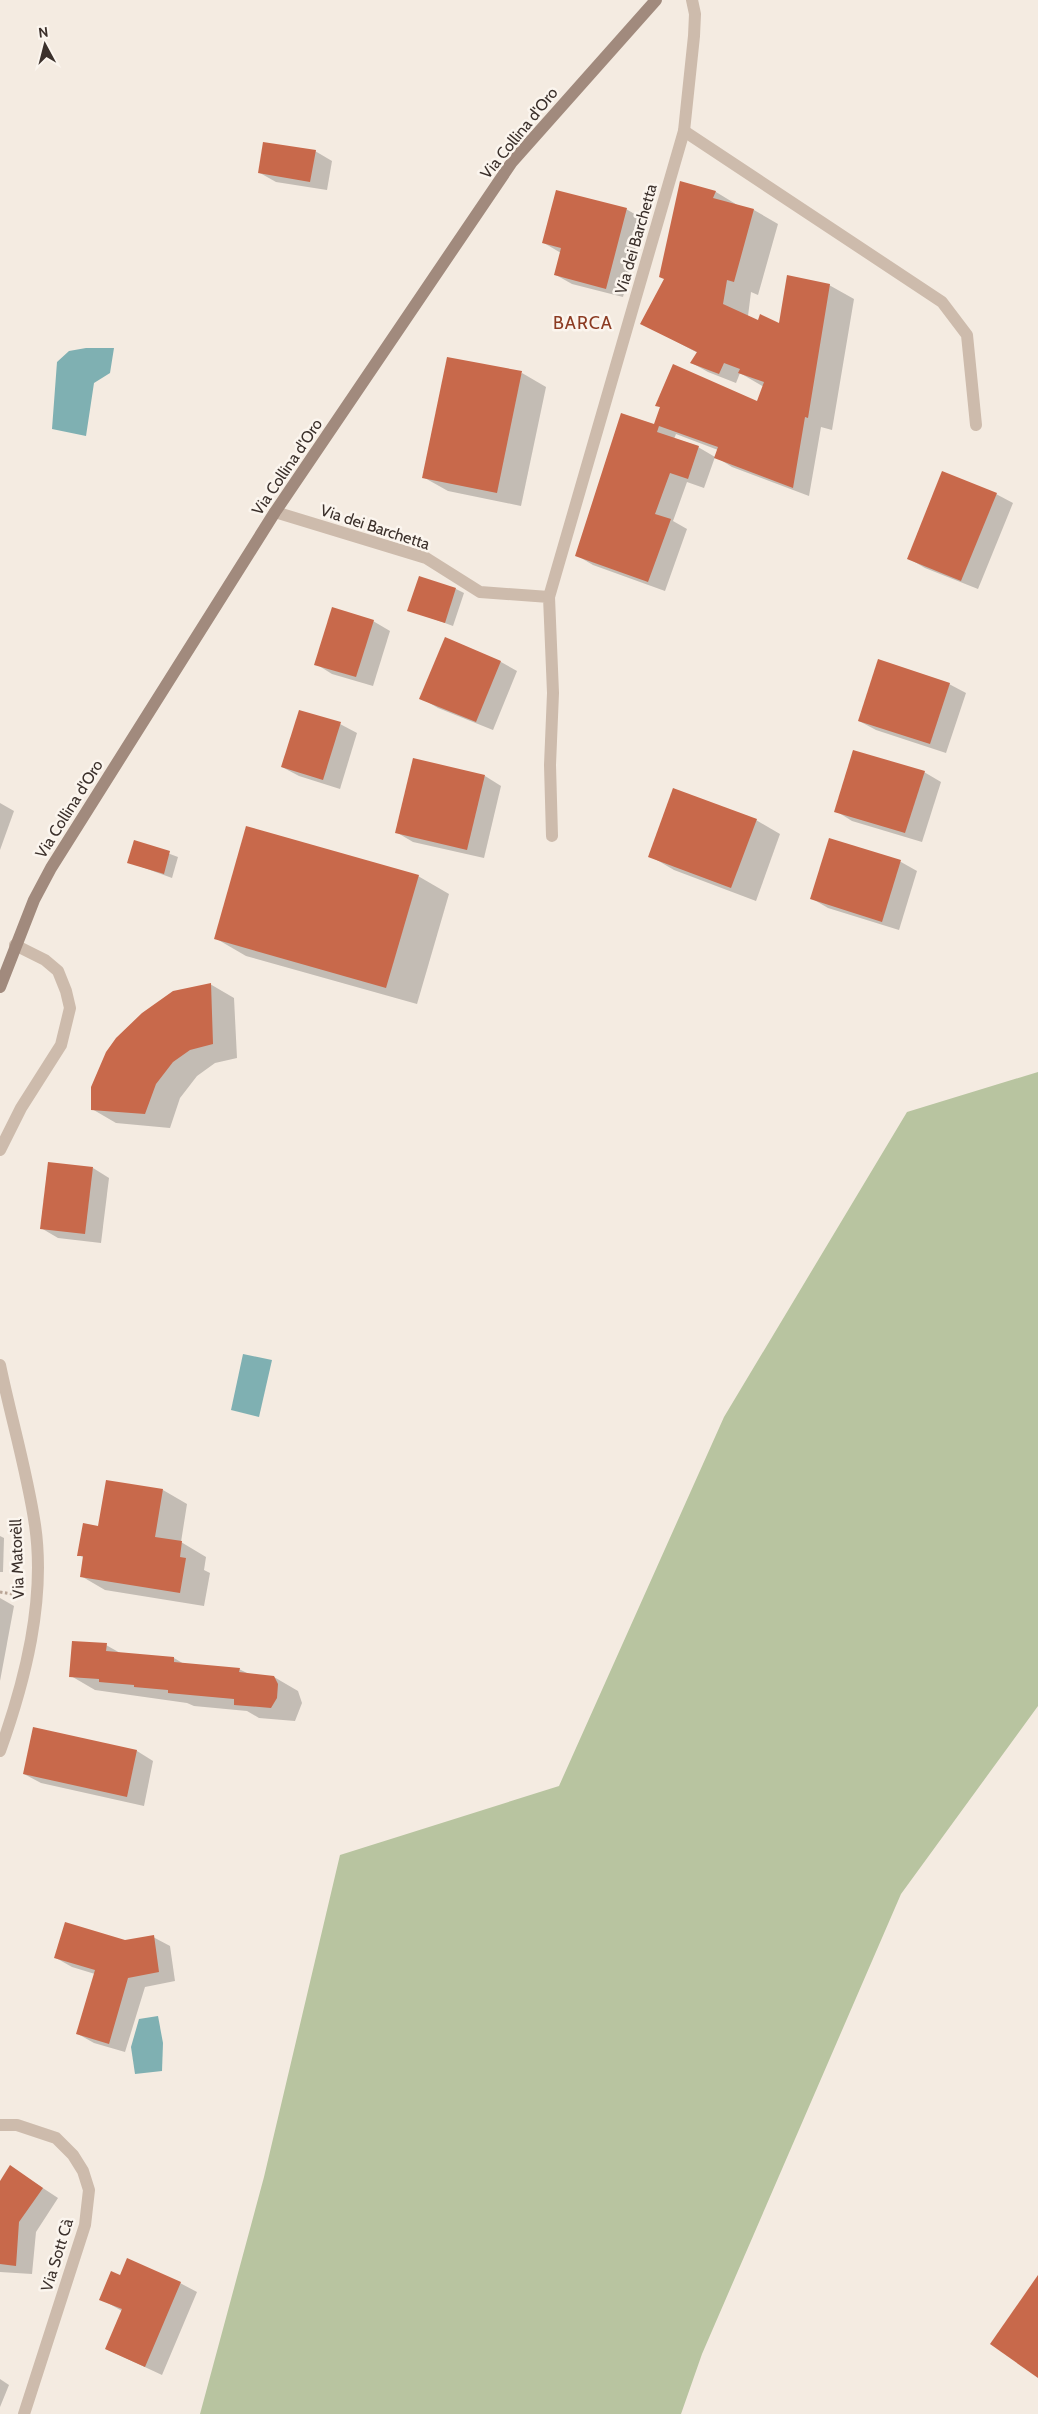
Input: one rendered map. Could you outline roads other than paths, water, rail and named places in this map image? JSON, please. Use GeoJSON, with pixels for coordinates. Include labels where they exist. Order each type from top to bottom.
{"type":"FeatureCollection","features":[{"type":"Feature","properties":{"kind":"street","name":"Via Collina d'Oro"},"geometry":{"type":"LineString","coordinates":[[0,987],[34,900],[51,868],[275,512],[512,162],[656,0]]}},
{"type":"Feature","properties":{"kind":"street","name":"Via dei Barchetta"},"geometry":{"type":"LineString","coordinates":[[552,836],[550,765],[553,693],[548,597],[684,131],[694,36],[692,0]]}},
{"type":"Feature","properties":{"kind":"street"},"geometry":{"type":"LineString","coordinates":[[684,131],[942,302],[967,335],[976,425]]}},
{"type":"Feature","properties":{"kind":"street","name":"Via dei Barchetta"},"geometry":{"type":"LineString","coordinates":[[275,512],[426,558],[480,592],[548,597]]}},
{"type":"Feature","properties":{"kind":"street"},"geometry":{"type":"LineString","coordinates":[[0,1150],[21,1108],[61,1045],[70,1008],[58,971],[46,960],[15,945]]}},
{"type":"Feature","properties":{"kind":"street","name":"Via Matorèll"},"geometry":{"type":"LineString","coordinates":[[0,1365],[35,1525],[37,1570],[36,1599],[28,1657],[0,1751]]}},
{"type":"Feature","properties":{"kind":"street","name":"Via Sott Cà"},"geometry":{"type":"LineString","coordinates":[[0,2125],[17,2125],[56,2138],[73,2155],[82,2170],[89,2190],[85,2226],[24,2414]]}},
{"type":"Feature","properties":{"kind":"water"},"geometry":{"type":"Polygon","coordinates":[[[86,348],[114,348],[110,373],[94,383],[86,436],[52,429],[57,362],[69,351],[86,348]]]}},
{"type":"Feature","properties":{"kind":"water"},"geometry":{"type":"Polygon","coordinates":[[[243,1354],[272,1360],[259,1417],[231,1410],[243,1354]]]}},
{"type":"Feature","properties":{"kind":"water"},"geometry":{"type":"Polygon","coordinates":[[[158,2016],[163,2043],[162,2071],[135,2074],[131,2047],[139,2019],[158,2016]]]}},
{"type":"Feature","properties":{"kind":"district","name":"BARCA"},"geometry":{"type":"Point","coordinates":[583,323]}}]}
